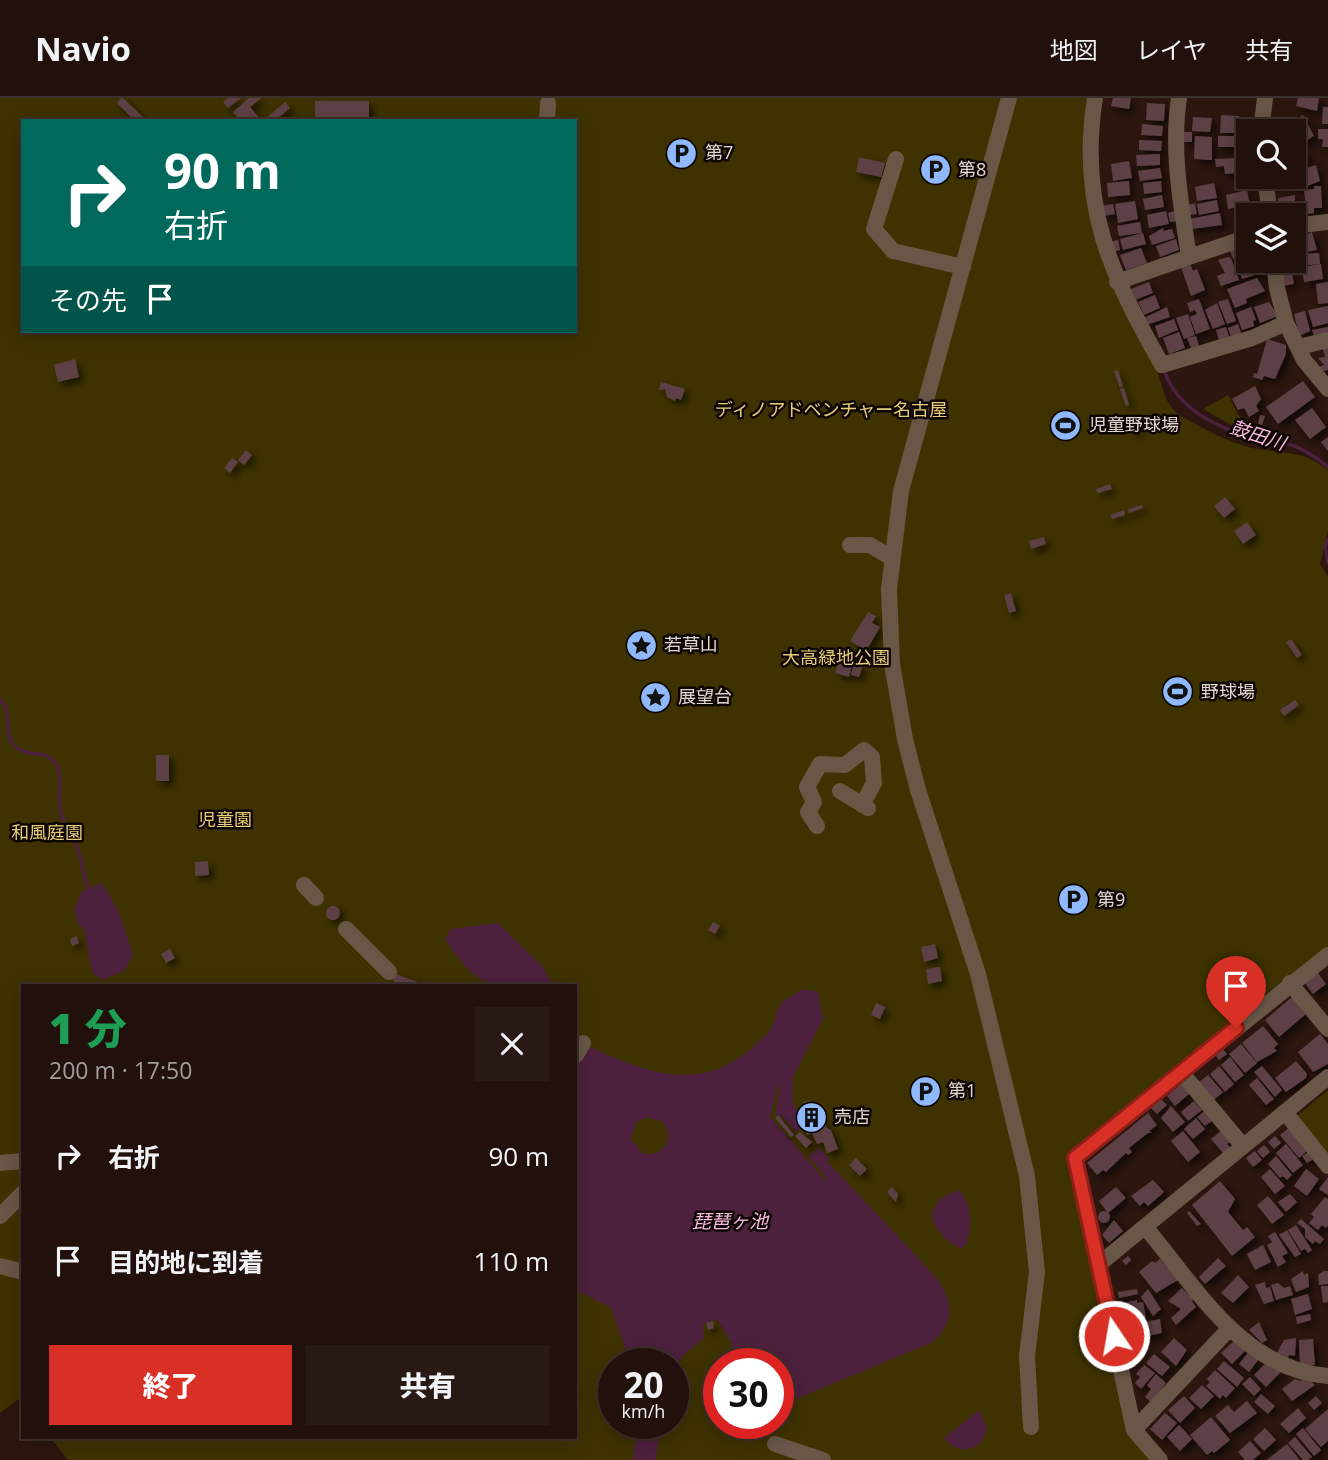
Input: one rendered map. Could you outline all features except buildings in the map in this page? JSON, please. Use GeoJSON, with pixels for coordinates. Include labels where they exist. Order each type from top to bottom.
{"type":"FeatureCollection","features":[{"type":"Feature","properties":{"kind":"street"},"geometry":{"type":"LineString","coordinates":[[1009,98],[901,491],[889,589],[892,664],[905,738],[918,790],[978,974],[1034,1228],[1037,1272],[1027,1356],[1031,1427]]}},
{"type":"Feature","properties":{"kind":"street"},"geometry":{"type":"LineString","coordinates":[[1095,98],[1092,179],[1101,236],[1117,282],[1162,365],[1252,338],[1286,323]]}},
{"type":"Feature","properties":{"kind":"street"},"geometry":{"type":"LineString","coordinates":[[1179,98],[1175,121],[1177,177],[1189,257]]}},
{"type":"Feature","properties":{"kind":"street"},"geometry":{"type":"LineString","coordinates":[[1262,119],[1265,98]]}},
{"type":"Feature","properties":{"kind":"street"},"geometry":{"type":"LineString","coordinates":[[547,119],[548,103]]}},
{"type":"Feature","properties":{"kind":"street"},"geometry":{"type":"LineString","coordinates":[[896,159],[874,229],[893,251],[963,267]]}},
{"type":"Feature","properties":{"kind":"street"},"geometry":{"type":"LineString","coordinates":[[1306,225],[1328,222]]}},
{"type":"Feature","properties":{"kind":"street"},"geometry":{"type":"LineString","coordinates":[[1117,282],[1236,241]]}},
{"type":"Feature","properties":{"kind":"street"},"geometry":{"type":"LineString","coordinates":[[1275,273],[1286,323],[1312,374],[1328,389]]}},
{"type":"Feature","properties":{"kind":"street"},"geometry":{"type":"LineString","coordinates":[[1299,347],[1328,340]]}},
{"type":"Feature","properties":{"kind":"street"},"geometry":{"type":"LineString","coordinates":[[850,545],[870,545],[892,558]]}},
{"type":"Feature","properties":{"kind":"street"},"geometry":{"type":"LineString","coordinates":[[817,826],[808,812],[814,802],[807,787],[820,764],[845,765],[864,750],[872,757],[874,783],[865,806],[840,791]]}},
{"type":"Feature","properties":{"kind":"street"},"geometry":{"type":"LineString","coordinates":[[304,886],[316,898]]}},
{"type":"Feature","properties":{"kind":"street"},"geometry":{"type":"LineString","coordinates":[[346,929],[389,972]]}},
{"type":"Feature","properties":{"kind":"street"},"geometry":{"type":"LineString","coordinates":[[1160,1460],[1134,1430],[1075,1158],[1328,955]]}},
{"type":"Feature","properties":{"kind":"street"},"geometry":{"type":"LineString","coordinates":[[1290,983],[1328,1029]]}},
{"type":"Feature","properties":{"kind":"street"},"geometry":{"type":"LineString","coordinates":[[1181,1072],[1242,1146]]}},
{"type":"Feature","properties":{"kind":"street"},"geometry":{"type":"LineString","coordinates":[[1098,1265],[1328,1077]]}},
{"type":"Feature","properties":{"kind":"street"},"geometry":{"type":"LineString","coordinates":[[1285,1112],[1328,1166]]}},
{"type":"Feature","properties":{"kind":"street"},"geometry":{"type":"LineString","coordinates":[[0,1163],[21,1161]]}},
{"type":"Feature","properties":{"kind":"street"},"geometry":{"type":"LineString","coordinates":[[0,1216],[21,1195]]}},
{"type":"Feature","properties":{"kind":"street"},"geometry":{"type":"LineString","coordinates":[[1146,1228],[1229,1329],[1272,1359],[1326,1381]]}},
{"type":"Feature","properties":{"kind":"street"},"geometry":{"type":"LineString","coordinates":[[0,1266],[21,1271]]}},
{"type":"Feature","properties":{"kind":"street"},"geometry":{"type":"LineString","coordinates":[[1134,1430],[1229,1329]]}},
{"type":"Feature","properties":{"kind":"street"},"geometry":{"type":"LineString","coordinates":[[775,1444],[797,1454],[823,1460]]}},
{"type":"Feature","properties":{"kind":"green space","name":"大高緑地公園"},"geometry":{"type":"Polygon","coordinates":[[[0,98],[1090,98],[1094,187],[1103,255],[1118,299],[1151,357],[1168,403],[1177,414],[1223,438],[1243,446],[1305,457],[1328,470],[1328,532],[1320,564],[1328,576],[1328,947],[1264,995],[1069,1156],[1128,1433],[1152,1460],[68,1460],[52,1439],[577,1439],[577,984],[21,984],[21,1401],[19,1399],[0,1413],[0,98]]]}},
{"type":"Feature","properties":{"kind":"green space"},"geometry":{"type":"Polygon","coordinates":[[[1228,395],[1241,419],[1231,425],[1203,409],[1228,395]]]}},
{"type":"Feature","properties":{"kind":"green space"},"geometry":{"type":"Polygon","coordinates":[[[1328,1090],[1328,1160],[1297,1121],[1298,1115],[1328,1090]]]}},
{"type":"Feature","properties":{"kind":"water"},"geometry":{"type":"Polygon","coordinates":[[[102,883],[119,912],[133,955],[124,971],[102,980],[92,972],[84,928],[78,924],[74,909],[82,891],[102,883]]]}},
{"type":"Feature","properties":{"kind":"water"},"geometry":{"type":"Polygon","coordinates":[[[498,923],[542,966],[552,984],[496,984],[479,978],[469,970],[445,939],[451,929],[498,923]]]}},
{"type":"Feature","properties":{"kind":"water","name":"琵琶ヶ池"},"geometry":{"type":"Polygon","coordinates":[[[802,989],[818,992],[823,1019],[793,1077],[793,1102],[803,1127],[796,1132],[781,1116],[775,1115],[778,1085],[770,1117],[826,1181],[808,1156],[819,1148],[828,1157],[828,1162],[934,1275],[945,1293],[950,1309],[946,1325],[933,1342],[794,1400],[794,1348],[732,1348],[717,1319],[703,1324],[704,1338],[689,1351],[689,1348],[625,1348],[611,1308],[577,1291],[577,1040],[653,1071],[677,1075],[701,1074],[724,1066],[747,1052],[770,1030],[780,1005],[802,989]],[[646,1117],[636,1123],[631,1140],[644,1154],[651,1154],[666,1146],[668,1135],[663,1122],[646,1117]]]}},
{"type":"Feature","properties":{"kind":"water"},"geometry":{"type":"Polygon","coordinates":[[[958,1190],[967,1201],[970,1219],[969,1237],[962,1248],[942,1235],[931,1214],[941,1198],[958,1190]]]}},
{"type":"Feature","properties":{"kind":"water"},"geometry":{"type":"Polygon","coordinates":[[[979,1410],[987,1429],[981,1443],[961,1449],[944,1438],[979,1410]]]}},
{"type":"Feature","properties":{"kind":"waterway","name":"鼓田川"},"geometry":{"type":"LineString","coordinates":[[1165,372],[1180,398],[1205,418],[1249,437],[1296,447],[1328,467]]}},
{"type":"Feature","properties":{"kind":"waterway","name":"鼓田川"},"geometry":{"type":"LineString","coordinates":[[1328,539],[1325,547],[1328,563]]}},
{"type":"Feature","properties":{"kind":"waterway"},"geometry":{"type":"LineString","coordinates":[[0,699],[7,712],[9,735],[13,744],[23,751],[47,756],[56,764],[61,812],[77,847],[88,889]]}},
{"type":"Feature","properties":{"kind":"waterway"},"geometry":{"type":"LineString","coordinates":[[644,1460],[647,1439]]}},
{"type":"Feature","properties":{"kind":"place","name":"第7"},"geometry":{"type":"Point","coordinates":[682,153]}},
{"type":"Feature","properties":{"kind":"place","name":"第8"},"geometry":{"type":"Point","coordinates":[935,170]}},
{"type":"Feature","properties":{"kind":"place","name":"児童野球場"},"geometry":{"type":"Point","coordinates":[1066,425]}},
{"type":"Feature","properties":{"kind":"place","name":"若草山"},"geometry":{"type":"Point","coordinates":[641,645]}},
{"type":"Feature","properties":{"kind":"place","name":"野球場"},"geometry":{"type":"Point","coordinates":[1178,692]}},
{"type":"Feature","properties":{"kind":"place","name":"展望台"},"geometry":{"type":"Point","coordinates":[655,697]}},
{"type":"Feature","properties":{"kind":"place","name":"第9"},"geometry":{"type":"Point","coordinates":[1074,900]}},
{"type":"Feature","properties":{"kind":"place","name":"第1"},"geometry":{"type":"Point","coordinates":[925,1091]}},
{"type":"Feature","properties":{"kind":"place","name":"売店"},"geometry":{"type":"Point","coordinates":[811,1117]}},
{"type":"Feature","properties":{"kind":"route"},"geometry":{"type":"LineString","coordinates":[[1114,1336],[1075,1158],[1236,1028]]}},
{"type":"Feature","properties":{"kind":"park label","name":"ディノアドベンチャー名古屋"},"geometry":{"type":"Point","coordinates":[831,410]}},
{"type":"Feature","properties":{"kind":"park label","name":"児童園"},"geometry":{"type":"Point","coordinates":[225,820]}},
{"type":"Feature","properties":{"kind":"park label","name":"和風庭園"},"geometry":{"type":"Point","coordinates":[47,833]}}]}
